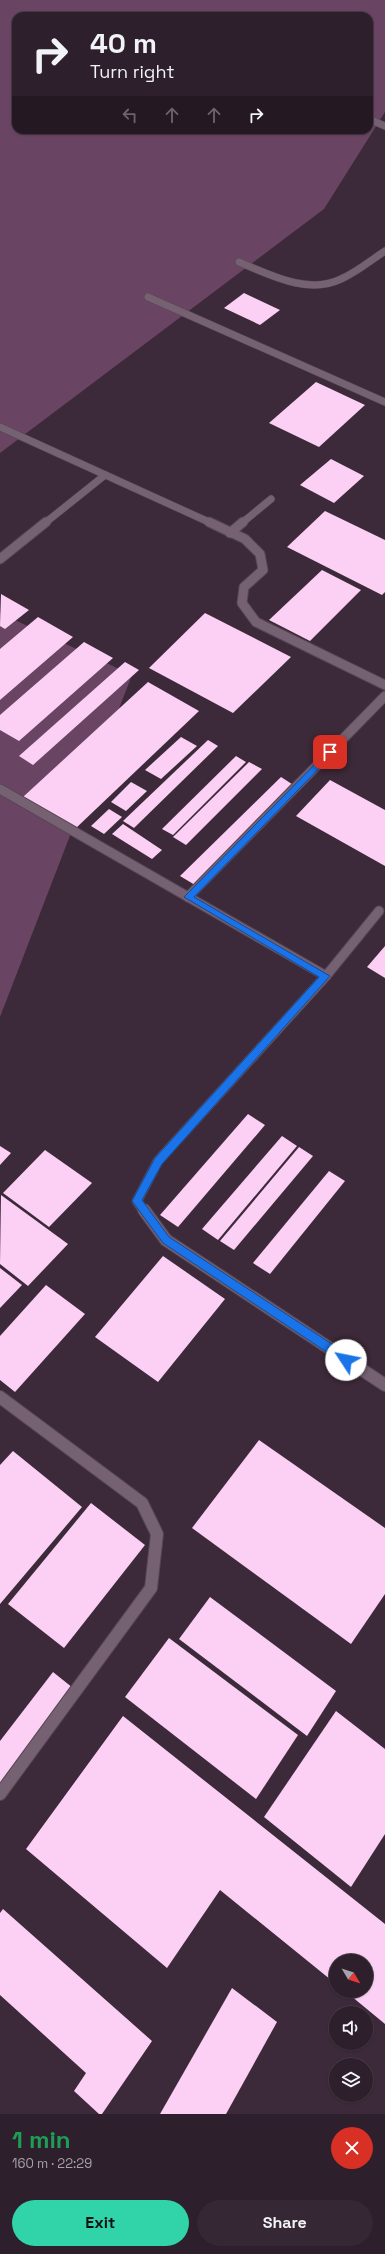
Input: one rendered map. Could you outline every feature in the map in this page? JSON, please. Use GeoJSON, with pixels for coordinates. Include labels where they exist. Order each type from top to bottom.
{"type":"FeatureCollection","features":[{"type":"Feature","properties":{"kind":"street"},"geometry":{"type":"LineString","coordinates":[[373,121],[385,126]]}},
{"type":"Feature","properties":{"kind":"street"},"geometry":{"type":"LineString","coordinates":[[238,262],[278,278],[312,285],[326,285],[340,279],[385,251]]}},
{"type":"Feature","properties":{"kind":"street"},"geometry":{"type":"LineString","coordinates":[[148,297],[385,402]]}},
{"type":"Feature","properties":{"kind":"street"},"geometry":{"type":"LineString","coordinates":[[0,427],[245,539],[260,554],[263,570],[244,587],[242,603],[256,622],[385,685]]}},
{"type":"Feature","properties":{"kind":"street"},"geometry":{"type":"LineString","coordinates":[[0,559],[105,475]]}},
{"type":"Feature","properties":{"kind":"street"},"geometry":{"type":"LineString","coordinates":[[230,533],[271,499]]}},
{"type":"Feature","properties":{"kind":"street"},"geometry":{"type":"LineString","coordinates":[[188,897],[385,696]]}},
{"type":"Feature","properties":{"kind":"street"},"geometry":{"type":"LineString","coordinates":[[0,789],[326,976]]}},
{"type":"Feature","properties":{"kind":"street"},"geometry":{"type":"LineString","coordinates":[[379,911],[326,976],[158,1161],[137,1201],[166,1240],[385,1385]]}},
{"type":"Feature","properties":{"kind":"street"},"geometry":{"type":"LineString","coordinates":[[0,1397],[142,1503],[157,1534],[151,1588],[0,1794]]}},
{"type":"Feature","properties":{"kind":"shaded area"},"geometry":{"type":"Polygon","coordinates":[[[0,0],[385,0],[385,112],[373,131],[373,12],[12,12],[12,134],[371,134],[324,209],[0,453],[0,0]]]}},
{"type":"Feature","properties":{"kind":"shaded area"},"geometry":{"type":"Polygon","coordinates":[[[0,613],[132,675],[0,1017],[0,613]]]}},
{"type":"Feature","properties":{"kind":"building"},"geometry":{"type":"Polygon","coordinates":[[[244,293],[280,310],[260,325],[224,308],[244,293]]]}},
{"type":"Feature","properties":{"kind":"building"},"geometry":{"type":"Polygon","coordinates":[[[316,382],[365,405],[319,447],[269,423],[316,382]]]}},
{"type":"Feature","properties":{"kind":"building"},"geometry":{"type":"Polygon","coordinates":[[[331,459],[364,476],[334,503],[300,485],[331,459]]]}},
{"type":"Feature","properties":{"kind":"building"},"geometry":{"type":"Polygon","coordinates":[[[325,511],[385,540],[385,592],[382,595],[287,547],[325,511]]]}},
{"type":"Feature","properties":{"kind":"building"},"geometry":{"type":"Polygon","coordinates":[[[322,570],[361,590],[310,641],[269,620],[322,570]]]}},
{"type":"Feature","properties":{"kind":"building"},"geometry":{"type":"Polygon","coordinates":[[[1,594],[29,610],[5,629],[0,626],[1,594]]]}},
{"type":"Feature","properties":{"kind":"building"},"geometry":{"type":"Polygon","coordinates":[[[205,613],[291,657],[233,713],[149,668],[205,613]]]}},
{"type":"Feature","properties":{"kind":"building"},"geometry":{"type":"Polygon","coordinates":[[[38,617],[73,637],[0,700],[0,649],[38,617]]]}},
{"type":"Feature","properties":{"kind":"building"},"geometry":{"type":"Polygon","coordinates":[[[84,642],[113,658],[19,741],[0,730],[0,715],[84,642]]]}},
{"type":"Feature","properties":{"kind":"building"},"geometry":{"type":"Polygon","coordinates":[[[125,662],[139,670],[33,765],[19,756],[125,662]]]}},
{"type":"Feature","properties":{"kind":"building"},"geometry":{"type":"Polygon","coordinates":[[[148,682],[199,711],[75,829],[23,797],[148,682]]]}},
{"type":"Feature","properties":{"kind":"building"},"geometry":{"type":"Polygon","coordinates":[[[181,737],[197,746],[161,779],[145,770],[181,737]]]}},
{"type":"Feature","properties":{"kind":"building"},"geometry":{"type":"Polygon","coordinates":[[[208,740],[218,746],[134,828],[123,821],[208,740]]]}},
{"type":"Feature","properties":{"kind":"building"},"geometry":{"type":"Polygon","coordinates":[[[236,756],[246,762],[173,835],[162,829],[236,756]]]}},
{"type":"Feature","properties":{"kind":"building"},"geometry":{"type":"Polygon","coordinates":[[[249,762],[262,769],[186,845],[173,837],[249,762]]]}},
{"type":"Feature","properties":{"kind":"building"},"geometry":{"type":"Polygon","coordinates":[[[281,777],[295,786],[195,885],[180,876],[281,777]]]}},
{"type":"Feature","properties":{"kind":"building"},"geometry":{"type":"Polygon","coordinates":[[[330,780],[385,810],[385,866],[296,816],[330,780]]]}},
{"type":"Feature","properties":{"kind":"building"},"geometry":{"type":"Polygon","coordinates":[[[131,782],[147,791],[126,811],[111,802],[131,782]]]}},
{"type":"Feature","properties":{"kind":"building"},"geometry":{"type":"Polygon","coordinates":[[[109,809],[122,817],[104,834],[91,826],[109,809]]]}},
{"type":"Feature","properties":{"kind":"building"},"geometry":{"type":"Polygon","coordinates":[[[123,824],[162,850],[152,859],[112,834],[123,824]]]}},
{"type":"Feature","properties":{"kind":"building"},"geometry":{"type":"Polygon","coordinates":[[[385,946],[385,978],[367,967],[385,946]]]}},
{"type":"Feature","properties":{"kind":"building"},"geometry":{"type":"Polygon","coordinates":[[[248,1114],[265,1125],[178,1227],[160,1215],[248,1114]]]}},
{"type":"Feature","properties":{"kind":"building"},"geometry":{"type":"Polygon","coordinates":[[[282,1136],[297,1146],[218,1240],[202,1229],[282,1136]]]}},
{"type":"Feature","properties":{"kind":"building"},"geometry":{"type":"Polygon","coordinates":[[[0,1146],[11,1153],[0,1165],[0,1146]]]}},
{"type":"Feature","properties":{"kind":"building"},"geometry":{"type":"Polygon","coordinates":[[[299,1147],[313,1156],[234,1250],[220,1241],[299,1147]]]}},
{"type":"Feature","properties":{"kind":"building"},"geometry":{"type":"Polygon","coordinates":[[[45,1150],[92,1183],[49,1227],[3,1193],[45,1150]]]}},
{"type":"Feature","properties":{"kind":"building"},"geometry":{"type":"Polygon","coordinates":[[[329,1171],[345,1181],[270,1274],[253,1263],[329,1171]]]}},
{"type":"Feature","properties":{"kind":"building"},"geometry":{"type":"Polygon","coordinates":[[[1,1195],[68,1244],[28,1286],[0,1264],[1,1195]]]}},
{"type":"Feature","properties":{"kind":"building"},"geometry":{"type":"Polygon","coordinates":[[[163,1256],[225,1299],[158,1382],[95,1337],[163,1256]]]}},
{"type":"Feature","properties":{"kind":"building"},"geometry":{"type":"Polygon","coordinates":[[[0,1268],[22,1285],[0,1308],[0,1268]]]}},
{"type":"Feature","properties":{"kind":"building"},"geometry":{"type":"Polygon","coordinates":[[[46,1285],[85,1314],[15,1392],[0,1380],[0,1336],[46,1285]]]}},
{"type":"Feature","properties":{"kind":"building"},"geometry":{"type":"Polygon","coordinates":[[[259,1440],[385,1528],[385,1594],[351,1644],[192,1528],[259,1440]]]}},
{"type":"Feature","properties":{"kind":"building"},"geometry":{"type":"Polygon","coordinates":[[[13,1451],[82,1507],[0,1604],[0,1465],[13,1451]]]}},
{"type":"Feature","properties":{"kind":"building"},"geometry":{"type":"Polygon","coordinates":[[[91,1503],[145,1545],[64,1648],[8,1604],[91,1503]]]}},
{"type":"Feature","properties":{"kind":"building"},"geometry":{"type":"Polygon","coordinates":[[[210,1597],[336,1691],[307,1736],[179,1639],[210,1597]]]}},
{"type":"Feature","properties":{"kind":"building"},"geometry":{"type":"Polygon","coordinates":[[[169,1638],[298,1735],[256,1799],[125,1697],[169,1638]]]}},
{"type":"Feature","properties":{"kind":"building"},"geometry":{"type":"Polygon","coordinates":[[[53,1672],[73,1688],[0,1785],[0,1741],[53,1672]]]}},
{"type":"Feature","properties":{"kind":"building"},"geometry":{"type":"Polygon","coordinates":[[[336,1711],[385,1749],[385,1834],[351,1887],[264,1817],[336,1711]]]}},
{"type":"Feature","properties":{"kind":"building"},"geometry":{"type":"Polygon","coordinates":[[[123,1716],[385,1924],[385,2024],[373,2014],[373,2006],[363,2006],[353,1998],[373,1998],[373,1954],[329,1954],[329,1978],[220,1890],[167,1968],[26,1849],[123,1716]]]}},
{"type":"Feature","properties":{"kind":"building"},"geometry":{"type":"Polygon","coordinates":[[[3,1909],[152,2041],[102,2114],[99,2114],[74,2091],[86,2073],[0,1995],[0,1913],[3,1909]]]}},
{"type":"Feature","properties":{"kind":"building"},"geometry":{"type":"Polygon","coordinates":[[[232,1988],[277,2022],[226,2114],[160,2114],[232,1988]]]}},
{"type":"Feature","properties":{"kind":"route"},"geometry":{"type":"LineString","coordinates":[[330,752],[188,897],[326,976],[158,1161],[137,1201],[166,1240],[346,1360]]}}]}
